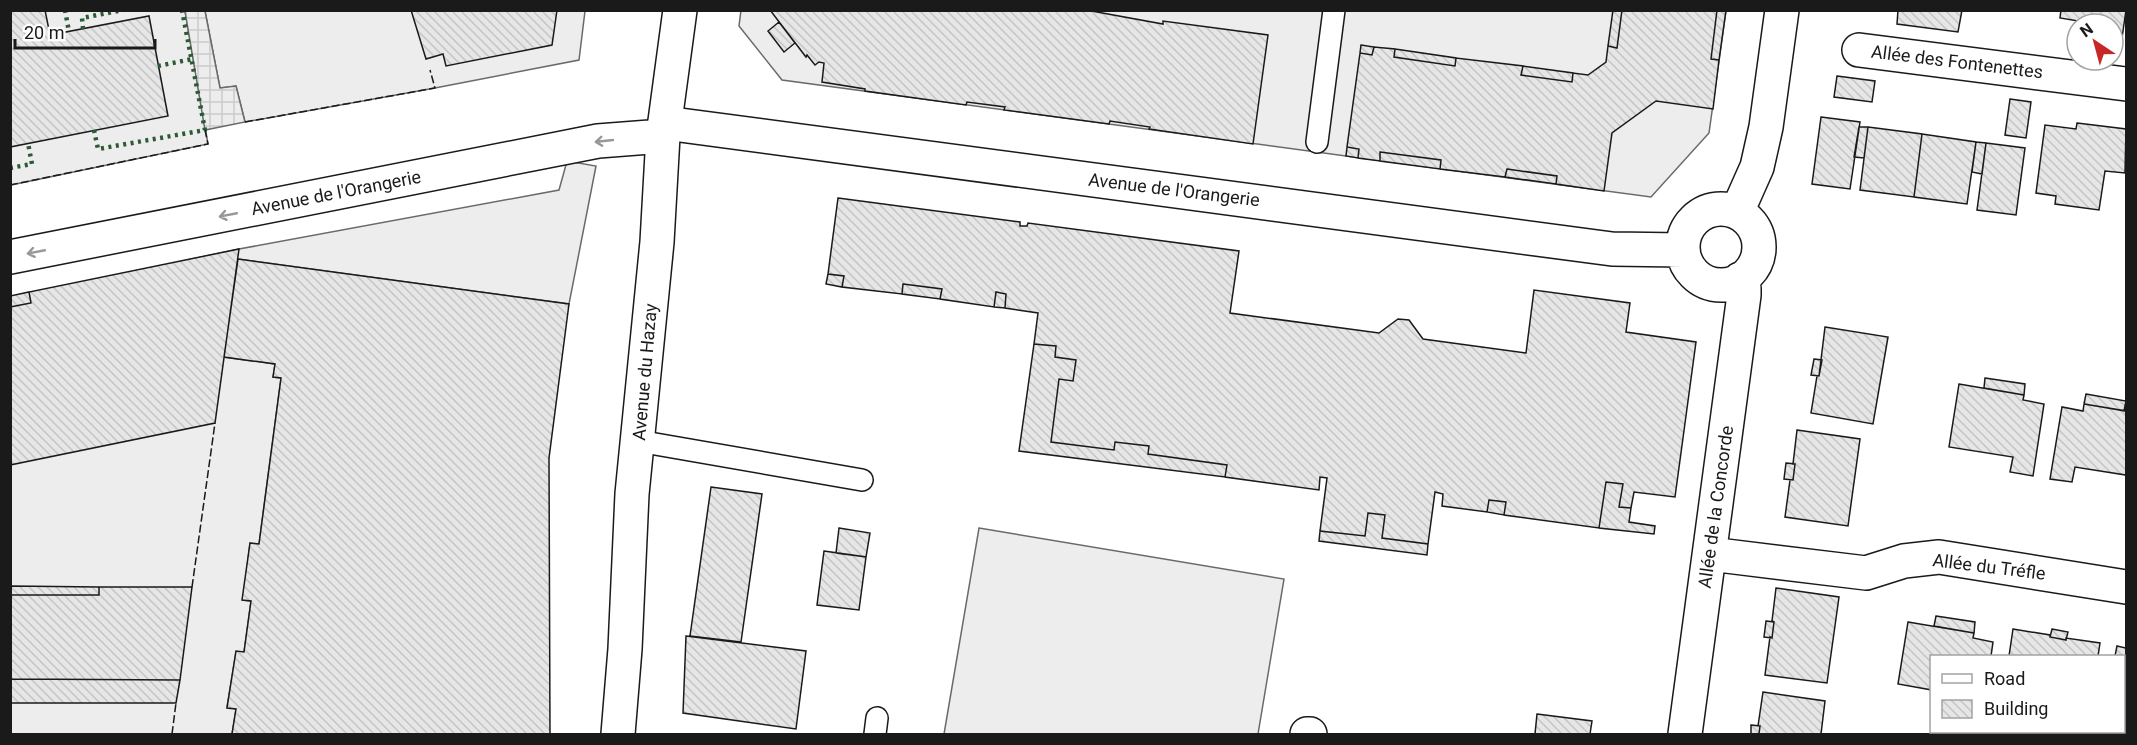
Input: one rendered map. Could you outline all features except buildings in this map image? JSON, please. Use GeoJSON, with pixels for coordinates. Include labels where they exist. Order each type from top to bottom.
{"type":"FeatureCollection","features":[{"type":"Feature","properties":{"kind":"street","name":"Avenue du Hazay"},"geometry":{"type":"LineString","coordinates":[[618,735],[625,650],[632,494],[657,242],[664,129],[680,10]]}},
{"type":"Feature","properties":{"kind":"street"},"geometry":{"type":"LineString","coordinates":[[1737,212],[1757,167],[1766,127],[1782,10]]}},
{"type":"Feature","properties":{"kind":"street","name":"Allée des Fontenettes"},"geometry":{"type":"LineString","coordinates":[[1859,50],[2127,84]]}},
{"type":"Feature","properties":{"kind":"street","name":"Avenue de l'Orangerie"},"geometry":{"type":"LineString","coordinates":[[10,257],[664,129],[1612,249],[1683,250]]}},
{"type":"Feature","properties":{"kind":"street"},"geometry":{"type":"LineString","coordinates":[[1714,208],[1737,212],[1752,224],[1758,236],[1760,251],[1756,264],[1747,275],[1734,283],[1721,285],[1707,282],[1695,275],[1686,264],[1683,250],[1684,235],[1701,213],[1714,208]]}},
{"type":"Feature","properties":{"kind":"street","name":"Allée de la Concorde"},"geometry":{"type":"LineString","coordinates":[[1684,735],[1744,296],[1744,288],[1740,279]]}},
{"type":"Feature","properties":{"kind":"street","name":"Allée du Tréfle"},"geometry":{"type":"LineString","coordinates":[[1710,554],[1866,573],[1904,561],[1939,557],[2127,587]]}},
{"type":"Feature","properties":{"kind":"lane"},"geometry":{"type":"LineString","coordinates":[[1317,142],[1334,10]]}},
{"type":"Feature","properties":{"kind":"lane"},"geometry":{"type":"LineString","coordinates":[[638,441],[862,480]]}},
{"type":"Feature","properties":{"kind":"shaded area"},"geometry":{"type":"Polygon","coordinates":[[[741,10],[1726,11],[1709,133],[1651,197],[782,80],[739,26],[741,10]]]}},
{"type":"Feature","properties":{"kind":"shaded area"},"geometry":{"type":"Polygon","coordinates":[[[11,11],[185,11],[208,144],[11,185],[11,11]]]}},
{"type":"Feature","properties":{"kind":"shaded area"},"geometry":{"type":"Polygon","coordinates":[[[185,11],[205,11],[220,88],[236,86],[245,122],[205,130],[185,11]]]}},
{"type":"Feature","properties":{"kind":"shaded area"},"geometry":{"type":"Polygon","coordinates":[[[205,11],[585,11],[579,60],[245,122],[236,86],[220,88],[205,11]]]}},
{"type":"Feature","properties":{"kind":"shaded area"},"geometry":{"type":"Polygon","coordinates":[[[567,161],[596,166],[569,304],[238,259],[224,357],[275,364],[273,377],[281,378],[259,544],[250,543],[243,600],[251,601],[244,652],[236,652],[227,707],[236,709],[232,734],[11,734],[10,298],[239,249],[559,190],[567,161]]]}},
{"type":"Feature","properties":{"kind":"shaded area"},"geometry":{"type":"Polygon","coordinates":[[[979,528],[1284,579],[1258,734],[944,734],[979,528]]]}},
{"type":"Feature","properties":{"kind":"hedge"},"geometry":{"type":"LineString","coordinates":[[65,10],[69,32]]}},
{"type":"Feature","properties":{"kind":"hedge"},"geometry":{"type":"LineString","coordinates":[[83,29],[82,18],[123,10]]}},
{"type":"Feature","properties":{"kind":"hedge"},"geometry":{"type":"LineString","coordinates":[[94,130],[98,149],[205,130],[182,10]]}},
{"type":"Feature","properties":{"kind":"hedge"},"geometry":{"type":"LineString","coordinates":[[158,66],[192,59]]}},
{"type":"Feature","properties":{"kind":"hedge"},"geometry":{"type":"LineString","coordinates":[[10,168],[32,164],[28,143]]}},
{"type":"Feature","properties":{"kind":"fence"},"geometry":{"type":"LineString","coordinates":[[245,122],[435,88],[430,70]]}},
{"type":"Feature","properties":{"kind":"fence"},"geometry":{"type":"LineString","coordinates":[[10,185],[208,144],[205,130]]}},
{"type":"Feature","properties":{"kind":"fence"},"geometry":{"type":"LineString","coordinates":[[192,587],[215,423]]}},
{"type":"Feature","properties":{"kind":"fence"},"geometry":{"type":"LineString","coordinates":[[172,734],[176,703]]}}]}
